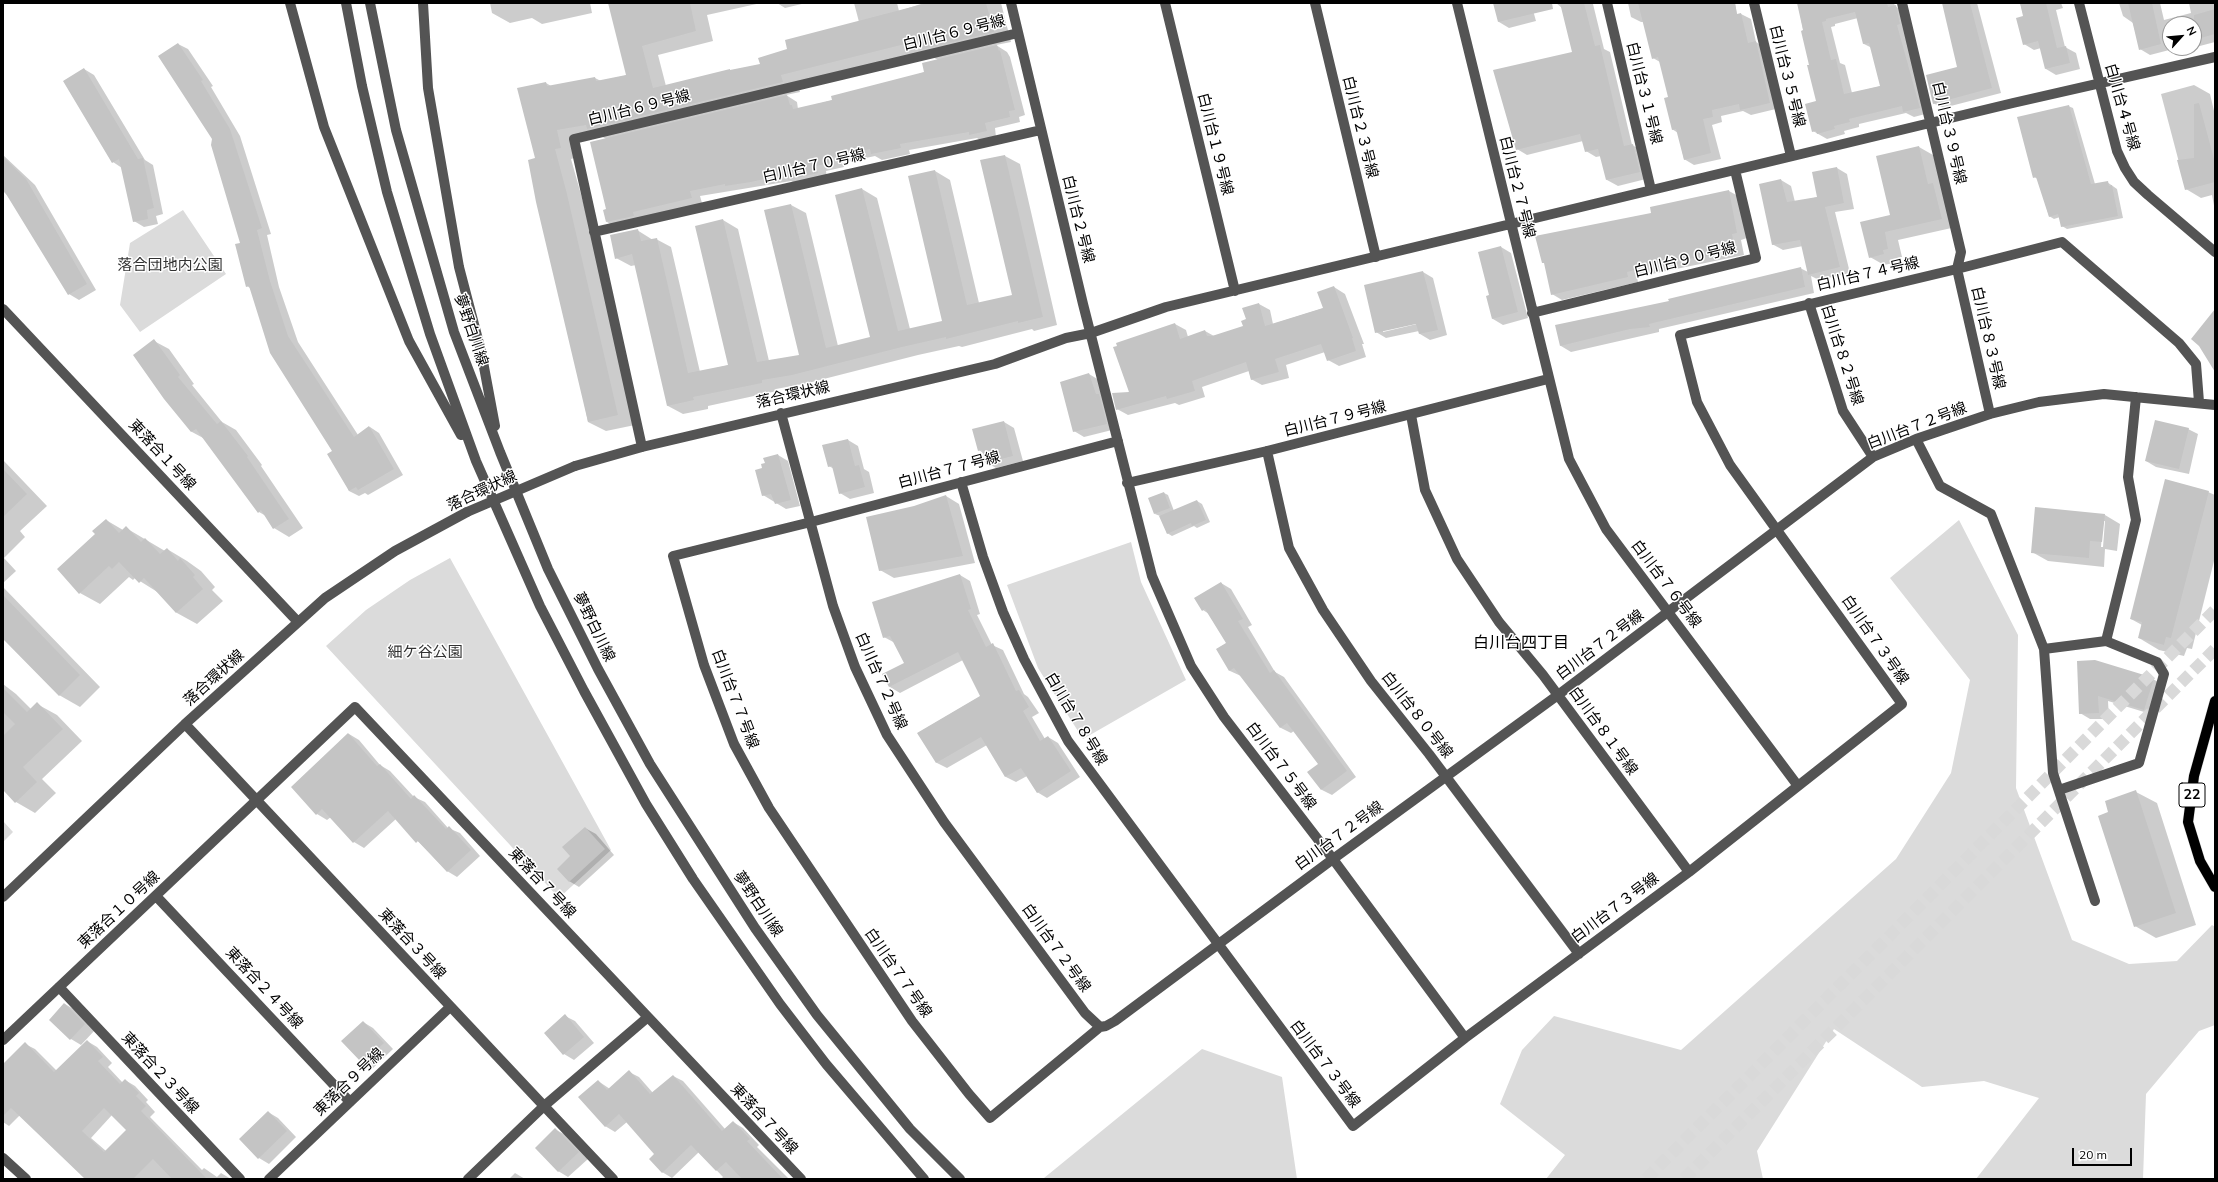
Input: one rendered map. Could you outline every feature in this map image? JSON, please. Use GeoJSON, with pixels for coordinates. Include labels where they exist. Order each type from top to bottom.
{"type":"FeatureCollection","features":[{"type":"Feature","properties":{"kind":"main road","name":"22"},"geometry":{"type":"LineString","coordinates":[[2215,701],[2194,776],[2188,822],[2200,861],[2215,886]]}},
{"type":"Feature","properties":{"kind":"street"},"geometry":{"type":"LineString","coordinates":[[290,3],[324,127],[409,341],[476,461]]}},
{"type":"Feature","properties":{"kind":"street"},"geometry":{"type":"LineString","coordinates":[[346,3],[362,86],[387,192],[430,334],[476,461],[540,606],[584,691],[646,804],[693,879],[780,1004],[831,1070],[924,1179]]}},
{"type":"Feature","properties":{"kind":"street","name":"夢野白川線"},"geometry":{"type":"LineString","coordinates":[[370,3],[396,130],[454,332],[500,452],[548,568],[598,669],[650,764],[755,928],[817,1015],[910,1129],[960,1179]]}},
{"type":"Feature","properties":{"kind":"street"},"geometry":{"type":"LineString","coordinates":[[423,3],[428,88],[459,267],[481,351],[500,452]]}},
{"type":"Feature","properties":{"kind":"street","name":"白川台２号線"},"geometry":{"type":"LineString","coordinates":[[1010,3],[1118,441]]}},
{"type":"Feature","properties":{"kind":"street","name":"白川台１９号線"},"geometry":{"type":"LineString","coordinates":[[1165,3],[1235,291]]}},
{"type":"Feature","properties":{"kind":"street","name":"白川台２３号線"},"geometry":{"type":"LineString","coordinates":[[1315,3],[1376,257]]}},
{"type":"Feature","properties":{"kind":"street","name":"白川台２７号線"},"geometry":{"type":"LineString","coordinates":[[1457,3],[1548,378]]}},
{"type":"Feature","properties":{"kind":"street","name":"白川台３１号線"},"geometry":{"type":"LineString","coordinates":[[1607,3],[1652,190]]}},
{"type":"Feature","properties":{"kind":"street","name":"白川台３５号線"},"geometry":{"type":"LineString","coordinates":[[1754,3],[1791,156]]}},
{"type":"Feature","properties":{"kind":"street","name":"白川台３９号線"},"geometry":{"type":"LineString","coordinates":[[1902,3],[1961,252],[1957,269]]}},
{"type":"Feature","properties":{"kind":"street","name":"白川台４号線"},"geometry":{"type":"LineString","coordinates":[[2079,3],[2117,151],[2134,182],[2215,252]]}},
{"type":"Feature","properties":{"kind":"street","name":"白川台６９号線"},"geometry":{"type":"LineString","coordinates":[[642,447],[574,139],[1018,33]]}},
{"type":"Feature","properties":{"kind":"street","name":"落合環状線"},"geometry":{"type":"LineString","coordinates":[[3,897],[185,724],[325,598],[395,551],[467,512],[575,466],[642,447],[781,413],[995,364],[1066,338],[1166,308],[1791,156],[2215,57]]}},
{"type":"Feature","properties":{"kind":"street","name":"白川台７０号線"},"geometry":{"type":"LineString","coordinates":[[594,232],[1041,130]]}},
{"type":"Feature","properties":{"kind":"street","name":"白川台９０号線"},"geometry":{"type":"LineString","coordinates":[[1532,313],[1756,258],[1735,170]]}},
{"type":"Feature","properties":{"kind":"street","name":"白川台７４号線"},"geometry":{"type":"LineString","coordinates":[[1777,529],[1730,465],[1697,402],[1680,335],[1809,303],[1957,269],[2062,242],[2179,343],[2196,364],[2199,402]]}},
{"type":"Feature","properties":{"kind":"street","name":"白川台８３号線"},"geometry":{"type":"LineString","coordinates":[[1957,269],[1990,414]]}},
{"type":"Feature","properties":{"kind":"street","name":"白川台８２号線"},"geometry":{"type":"LineString","coordinates":[[1809,303],[1843,411],[1873,457]]}},
{"type":"Feature","properties":{"kind":"street","name":"東落合１号線"},"geometry":{"type":"LineString","coordinates":[[3,310],[298,622]]}},
{"type":"Feature","properties":{"kind":"street","name":"白川台７９号線"},"geometry":{"type":"LineString","coordinates":[[1127,483],[1267,451],[1411,415],[1548,378]]}},
{"type":"Feature","properties":{"kind":"street","name":"白川台７６号線"},"geometry":{"type":"LineString","coordinates":[[1548,378],[1569,460],[1606,529],[1798,786]]}},
{"type":"Feature","properties":{"kind":"street","name":"白川台７２号線"},"geometry":{"type":"LineString","coordinates":[[781,413],[833,606],[855,668],[887,735],[940,816],[1085,1013],[1100,1027],[1106,1026],[1115,1021],[1333,859],[1558,695],[1669,613],[1873,457],[1916,439],[1990,414],[2039,402],[2104,394],[2199,402],[2215,405]]}},
{"type":"Feature","properties":{"kind":"street"},"geometry":{"type":"LineString","coordinates":[[2106,641],[2136,520],[2128,477],[2136,397]]}},
{"type":"Feature","properties":{"kind":"street","name":"白川台８１号線"},"geometry":{"type":"LineString","coordinates":[[1411,415],[1425,490],[1457,559],[1499,622],[1543,675],[1689,872]]}},
{"type":"Feature","properties":{"kind":"street"},"geometry":{"type":"LineString","coordinates":[[1916,439],[1940,486],[1991,514],[2044,649],[2053,774],[2095,902]]}},
{"type":"Feature","properties":{"kind":"street","name":"白川台７７号線"},"geometry":{"type":"LineString","coordinates":[[1100,1027],[990,1118],[969,1094],[912,1021],[769,808],[734,744],[704,665],[674,556],[1118,441]]}},
{"type":"Feature","properties":{"kind":"street","name":"白川台７５号線"},"geometry":{"type":"LineString","coordinates":[[1118,441],[1127,483],[1152,576],[1192,666],[1224,717],[1333,859],[1465,1038]]}},
{"type":"Feature","properties":{"kind":"street","name":"白川台８０号線"},"geometry":{"type":"LineString","coordinates":[[1267,451],[1289,548],[1319,603],[1371,681],[1429,754],[1579,954]]}},
{"type":"Feature","properties":{"kind":"street","name":"白川台７８号線"},"geometry":{"type":"LineString","coordinates":[[962,482],[983,557],[1003,612],[1024,660],[1052,714],[1068,742],[1103,791],[1218,944]]}},
{"type":"Feature","properties":{"kind":"street","name":"白川台７３号線"},"geometry":{"type":"LineString","coordinates":[[1218,944],[1353,1126],[1465,1038],[1689,872],[1902,704],[1777,529]]}},
{"type":"Feature","properties":{"kind":"street"},"geometry":{"type":"LineString","coordinates":[[2044,649],[2106,641],[2157,662],[2164,674],[2139,763],[2059,790]]}},
{"type":"Feature","properties":{"kind":"street","name":"東落合７号線"},"geometry":{"type":"LineString","coordinates":[[256,801],[355,707],[800,1179]]}},
{"type":"Feature","properties":{"kind":"street","name":"東落合３号線"},"geometry":{"type":"LineString","coordinates":[[185,724],[613,1179]]}},
{"type":"Feature","properties":{"kind":"street","name":"東落合１０号線"},"geometry":{"type":"LineString","coordinates":[[3,1040],[256,801]]}},
{"type":"Feature","properties":{"kind":"street","name":"東落合２４号線"},"geometry":{"type":"LineString","coordinates":[[156,896],[350,1102]]}},
{"type":"Feature","properties":{"kind":"street","name":"東落合２３号線"},"geometry":{"type":"LineString","coordinates":[[59,987],[240,1179]]}},
{"type":"Feature","properties":{"kind":"street","name":"東落合９号線"},"geometry":{"type":"LineString","coordinates":[[269,1179],[450,1007]]}},
{"type":"Feature","properties":{"kind":"street"},"geometry":{"type":"LineString","coordinates":[[468,1179],[544,1106],[648,1017]]}},
{"type":"Feature","properties":{"kind":"street"},"geometry":{"type":"LineString","coordinates":[[3,1158],[26,1179]]}},
{"type":"Feature","properties":{"kind":"green space","name":"落合団地内公園"},"geometry":{"type":"Polygon","coordinates":[[[183,210],[226,274],[140,332],[120,305],[130,243],[183,210]]]}},
{"type":"Feature","properties":{"kind":"green space"},"geometry":{"type":"Polygon","coordinates":[[[1959,520],[2018,635],[2016,788],[2072,940],[2129,964],[2177,961],[2212,925],[2215,927],[2215,1025],[2199,1031],[2146,1094],[2143,1179],[1976,1179],[2039,1098],[1984,1081],[1922,1087],[1834,1029],[1757,1151],[1763,1179],[1546,1179],[1565,1155],[1500,1104],[1522,1050],[1554,1016],[1681,1050],[1896,859],[1951,773],[1970,680],[1890,578],[1959,520]]]}},
{"type":"Feature","properties":{"kind":"green space"},"geometry":{"type":"Polygon","coordinates":[[[1131,542],[1141,582],[1186,680],[1083,739],[1038,668],[1007,585],[1131,542]]]}},
{"type":"Feature","properties":{"kind":"green space","name":"細ケ谷公園"},"geometry":{"type":"Polygon","coordinates":[[[450,558],[611,850],[559,898],[326,646],[366,610],[410,580],[450,558]]]}},
{"type":"Feature","properties":{"kind":"green space"},"geometry":{"type":"Polygon","coordinates":[[[3,821],[13,832],[3,842],[3,821]]]}},
{"type":"Feature","properties":{"kind":"green space"},"geometry":{"type":"Polygon","coordinates":[[[1202,1049],[1282,1077],[1297,1179],[1044,1178],[1202,1049]]]}},
{"type":"Feature","properties":{"kind":"building"},"geometry":{"type":"Polygon","coordinates":[[[608,3],[690,3],[696,31],[642,46],[653,88],[730,69],[760,64],[758,58],[787,49],[785,40],[927,3],[986,3],[994,32],[919,50],[917,41],[781,75],[783,82],[587,129],[586,125],[557,130],[561,148],[555,149],[567,194],[618,415],[588,422],[536,202],[528,160],[535,158],[517,88],[546,82],[547,86],[595,77],[596,81],[626,75],[608,3]]]}},
{"type":"Feature","properties":{"kind":"building"},"geometry":{"type":"Polygon","coordinates":[[[1493,3],[1552,3],[1553,9],[1498,22],[1493,3]]]}},
{"type":"Feature","properties":{"kind":"building"},"geometry":{"type":"Polygon","coordinates":[[[1560,3],[1584,3],[1595,46],[1600,45],[1624,146],[1633,144],[1640,172],[1606,180],[1598,149],[1585,152],[1580,134],[1516,150],[1493,70],[1572,52],[1560,3]]]}},
{"type":"Feature","properties":{"kind":"building"},"geometry":{"type":"Polygon","coordinates":[[[1638,3],[1735,3],[1737,14],[1741,13],[1748,43],[1756,41],[1770,103],[1740,110],[1739,104],[1712,110],[1713,117],[1703,119],[1711,153],[1684,160],[1676,129],[1672,130],[1664,98],[1668,97],[1658,57],[1652,59],[1638,3]]]}},
{"type":"Feature","properties":{"kind":"building"},"geometry":{"type":"Polygon","coordinates":[[[1797,3],[1887,3],[1888,7],[1896,5],[1900,24],[1897,25],[1920,108],[1903,112],[1902,106],[1849,119],[1850,122],[1834,126],[1835,129],[1817,134],[1816,131],[1812,132],[1805,104],[1816,101],[1807,65],[1809,65],[1801,31],[1803,30],[1797,3]],[[1855,12],[1826,19],[1826,21],[1822,22],[1831,60],[1836,59],[1844,94],[1880,86],[1869,43],[1863,44],[1855,12]]]}},
{"type":"Feature","properties":{"kind":"building"},"geometry":{"type":"Polygon","coordinates":[[[1942,3],[1970,3],[1992,88],[1933,104],[1926,75],[1957,67],[1942,3]]]}},
{"type":"Feature","properties":{"kind":"building"},"geometry":{"type":"Polygon","coordinates":[[[2020,3],[2046,3],[2057,48],[2066,46],[2070,63],[2045,69],[2038,41],[2023,45],[2016,18],[2023,16],[2020,3]]]}},
{"type":"Feature","properties":{"kind":"building"},"geometry":{"type":"Polygon","coordinates":[[[2128,3],[2152,3],[2161,44],[2139,50],[2128,3]]]}},
{"type":"Feature","properties":{"kind":"building"},"geometry":{"type":"Polygon","coordinates":[[[2215,9],[2215,34],[2202,38],[2202,16],[2194,15],[2215,9]]]}},
{"type":"Feature","properties":{"kind":"building"},"geometry":{"type":"Polygon","coordinates":[[[178,43],[203,80],[201,81],[230,129],[262,228],[257,230],[270,281],[288,336],[354,437],[369,426],[394,469],[358,490],[356,487],[349,491],[327,454],[332,451],[270,353],[249,286],[246,287],[235,244],[240,243],[211,145],[212,139],[158,56],[178,43]]]}},
{"type":"Feature","properties":{"kind":"building"},"geometry":{"type":"Polygon","coordinates":[[[997,45],[999,51],[1000,50],[1015,110],[1009,111],[1010,117],[985,123],[987,131],[969,135],[969,132],[900,144],[901,148],[871,154],[870,149],[833,157],[834,162],[816,166],[818,173],[788,180],[786,174],[751,182],[725,186],[725,184],[690,191],[692,198],[633,212],[634,216],[606,222],[603,210],[606,209],[590,142],[787,95],[793,109],[832,100],[831,96],[924,72],[922,63],[997,45]]]}},
{"type":"Feature","properties":{"kind":"building"},"geometry":{"type":"Polygon","coordinates":[[[84,68],[138,159],[143,158],[154,208],[147,210],[148,219],[133,222],[119,159],[112,163],[63,81],[84,68]]]}},
{"type":"Feature","properties":{"kind":"building"},"geometry":{"type":"Polygon","coordinates":[[[2199,103],[2215,163],[2215,182],[2185,190],[2177,160],[2194,158],[2194,104],[2199,103]]]}},
{"type":"Feature","properties":{"kind":"building"},"geometry":{"type":"Polygon","coordinates":[[[2069,105],[2091,184],[2108,181],[2109,186],[2112,185],[2118,216],[2061,227],[2058,214],[2049,217],[2036,177],[2033,178],[2017,117],[2069,105]]]}},
{"type":"Feature","properties":{"kind":"building"},"geometry":{"type":"Polygon","coordinates":[[[1919,146],[1928,184],[1933,183],[1942,219],[1885,232],[1888,249],[1883,250],[1884,254],[1869,258],[1860,222],[1890,215],[1876,156],[1919,146]]]}},
{"type":"Feature","properties":{"kind":"building"},"geometry":{"type":"Polygon","coordinates":[[[1005,155],[1043,317],[1018,323],[1018,321],[946,339],[946,337],[792,375],[762,380],[762,383],[693,397],[694,400],[667,406],[632,254],[615,259],[610,235],[638,229],[641,241],[657,238],[688,373],[728,365],[695,226],[723,219],[757,362],[799,355],[764,210],[791,204],[826,348],[870,337],[835,195],[862,188],[898,331],[942,321],[908,176],[935,170],[967,305],[1012,295],[980,160],[1005,155]]]}},
{"type":"Feature","properties":{"kind":"building"},"geometry":{"type":"Polygon","coordinates":[[[3,157],[26,179],[87,284],[68,295],[3,189],[3,157]]]}},
{"type":"Feature","properties":{"kind":"building"},"geometry":{"type":"Polygon","coordinates":[[[1837,167],[1844,203],[1825,207],[1840,267],[1808,275],[1800,240],[1772,245],[1759,184],[1781,179],[1787,202],[1817,197],[1812,172],[1837,167]]]}},
{"type":"Feature","properties":{"kind":"building"},"geometry":{"type":"Polygon","coordinates":[[[1729,190],[1737,233],[1732,234],[1735,250],[1699,258],[1681,259],[1627,272],[1628,277],[1551,295],[1544,263],[1542,263],[1535,236],[1651,213],[1650,207],[1729,190]]]}},
{"type":"Feature","properties":{"kind":"building"},"geometry":{"type":"Polygon","coordinates":[[[1501,246],[1518,312],[1492,319],[1486,296],[1489,295],[1478,252],[1501,246]]]}},
{"type":"Feature","properties":{"kind":"building"},"geometry":{"type":"Polygon","coordinates":[[[1801,267],[1805,287],[1649,324],[1650,327],[1630,329],[1560,346],[1555,325],[1669,301],[1668,299],[1801,267]]]}},
{"type":"Feature","properties":{"kind":"building"},"geometry":{"type":"Polygon","coordinates":[[[1423,271],[1438,330],[1419,334],[1416,324],[1375,333],[1364,285],[1423,271]]]}},
{"type":"Feature","properties":{"kind":"building"},"geometry":{"type":"Polygon","coordinates":[[[1334,286],[1353,338],[1356,351],[1327,361],[1321,344],[1275,359],[1279,372],[1251,380],[1246,362],[1192,381],[1195,391],[1167,399],[1166,396],[1116,410],[1112,393],[1129,392],[1113,347],[1117,346],[1116,343],[1175,323],[1180,339],[1205,330],[1207,336],[1212,336],[1243,326],[1241,321],[1246,319],[1242,308],[1259,303],[1265,326],[1323,308],[1317,292],[1334,286]]]}},
{"type":"Feature","properties":{"kind":"building"},"geometry":{"type":"Polygon","coordinates":[[[2215,309],[2215,372],[2199,346],[2191,339],[2215,309]]]}},
{"type":"Feature","properties":{"kind":"building"},"geometry":{"type":"Polygon","coordinates":[[[154,339],[180,375],[178,377],[217,424],[221,421],[248,456],[247,457],[289,519],[273,529],[261,510],[258,513],[196,429],[191,432],[164,399],[133,355],[154,339]]]}},
{"type":"Feature","properties":{"kind":"building"},"geometry":{"type":"Polygon","coordinates":[[[1089,373],[1096,394],[1099,394],[1107,424],[1073,432],[1060,382],[1089,373]]]}},
{"type":"Feature","properties":{"kind":"building"},"geometry":{"type":"Polygon","coordinates":[[[2155,420],[2189,428],[2179,469],[2145,461],[2155,420]]]}},
{"type":"Feature","properties":{"kind":"building"},"geometry":{"type":"Polygon","coordinates":[[[1004,421],[1013,456],[985,463],[982,450],[978,451],[972,429],[1004,421]]]}},
{"type":"Feature","properties":{"kind":"building"},"geometry":{"type":"Polygon","coordinates":[[[848,439],[855,466],[859,465],[865,487],[839,494],[832,466],[828,467],[822,445],[848,439]]]}},
{"type":"Feature","properties":{"kind":"building"},"geometry":{"type":"Polygon","coordinates":[[[778,454],[791,500],[775,504],[771,494],[762,496],[755,470],[762,468],[761,464],[765,463],[763,458],[778,454]]]}},
{"type":"Feature","properties":{"kind":"building"},"geometry":{"type":"Polygon","coordinates":[[[3,469],[27,494],[3,517],[3,469]]]}},
{"type":"Feature","properties":{"kind":"building"},"geometry":{"type":"Polygon","coordinates":[[[2165,479],[2209,491],[2171,638],[2166,637],[2164,645],[2138,638],[2142,622],[2130,619],[2165,479]]]}},
{"type":"Feature","properties":{"kind":"building"},"geometry":{"type":"Polygon","coordinates":[[[1164,492],[1170,508],[1154,514],[1148,498],[1164,492]]]}},
{"type":"Feature","properties":{"kind":"building"},"geometry":{"type":"Polygon","coordinates":[[[946,495],[963,556],[879,571],[866,517],[914,506],[946,495]]]}},
{"type":"Feature","properties":{"kind":"building"},"geometry":{"type":"Polygon","coordinates":[[[1197,500],[1206,520],[1192,526],[1191,523],[1167,534],[1159,516],[1197,500]]]}},
{"type":"Feature","properties":{"kind":"building"},"geometry":{"type":"Polygon","coordinates":[[[2035,507],[2105,514],[2102,542],[2090,541],[2089,558],[2031,553],[2035,507]]]}},
{"type":"Feature","properties":{"kind":"building"},"geometry":{"type":"Polygon","coordinates":[[[106,519],[119,533],[126,526],[141,542],[145,538],[160,554],[167,548],[178,561],[180,558],[195,575],[193,577],[203,589],[176,613],[144,578],[139,583],[119,562],[112,569],[109,566],[79,594],[57,569],[95,534],[92,531],[106,519]]]}},
{"type":"Feature","properties":{"kind":"building"},"geometry":{"type":"Polygon","coordinates":[[[960,574],[971,609],[968,610],[986,647],[993,643],[1016,691],[1019,690],[1029,707],[1023,711],[1040,741],[1048,736],[1071,771],[1037,793],[1021,768],[1005,777],[981,737],[936,763],[917,733],[980,696],[958,652],[889,687],[882,674],[904,663],[890,636],[883,638],[872,602],[960,574]]]}},
{"type":"Feature","properties":{"kind":"building"},"geometry":{"type":"Polygon","coordinates":[[[1221,582],[1243,619],[1238,621],[1270,673],[1274,670],[1347,771],[1321,790],[1307,772],[1318,764],[1287,723],[1280,728],[1234,668],[1229,671],[1216,649],[1226,643],[1205,609],[1202,611],[1194,598],[1221,582]]]}},
{"type":"Feature","properties":{"kind":"building"},"geometry":{"type":"Polygon","coordinates":[[[3,595],[80,675],[59,696],[3,639],[3,595]]]}},
{"type":"Feature","properties":{"kind":"building"},"geometry":{"type":"Polygon","coordinates":[[[2095,660],[2154,678],[2144,710],[2098,696],[2099,713],[2079,714],[2077,661],[2095,660]]]}},
{"type":"Feature","properties":{"kind":"building"},"geometry":{"type":"Polygon","coordinates":[[[3,688],[27,712],[37,702],[63,729],[23,767],[37,782],[15,803],[3,790],[3,736],[15,724],[3,712],[3,688]]]}},
{"type":"Feature","properties":{"kind":"building"},"geometry":{"type":"Polygon","coordinates":[[[348,733],[377,766],[380,764],[411,799],[414,795],[446,829],[449,826],[471,850],[447,872],[418,841],[416,843],[388,811],[353,843],[322,809],[316,815],[291,787],[348,733]]]}},
{"type":"Feature","properties":{"kind":"building"},"geometry":{"type":"Polygon","coordinates":[[[2136,790],[2176,913],[2134,927],[2098,816],[2108,812],[2105,801],[2136,790]]]}},
{"type":"Feature","properties":{"kind":"building"},"geometry":{"type":"Polygon","coordinates":[[[585,827],[605,849],[569,882],[557,869],[570,856],[562,847],[585,827]]]}},
{"type":"Feature","properties":{"kind":"building"},"geometry":{"type":"Polygon","coordinates":[[[64,1003],[85,1024],[70,1040],[49,1020],[64,1003]]]}},
{"type":"Feature","properties":{"kind":"building"},"geometry":{"type":"Polygon","coordinates":[[[565,1014],[584,1037],[563,1055],[544,1033],[565,1014]]]}},
{"type":"Feature","properties":{"kind":"building"},"geometry":{"type":"Polygon","coordinates":[[[363,1021],[384,1043],[362,1063],[341,1041],[363,1021]]]}},
{"type":"Feature","properties":{"kind":"building"},"geometry":{"type":"Polygon","coordinates":[[[87,1040],[103,1057],[98,1061],[120,1084],[125,1079],[139,1093],[136,1096],[146,1106],[141,1111],[207,1179],[172,1179],[153,1159],[133,1179],[85,1179],[11,1108],[3,1116],[3,1064],[25,1042],[54,1072],[87,1040]],[[104,1108],[82,1131],[104,1152],[126,1130],[104,1108]]]}},
{"type":"Feature","properties":{"kind":"building"},"geometry":{"type":"Polygon","coordinates":[[[629,1070],[650,1094],[673,1075],[722,1131],[733,1121],[750,1139],[747,1141],[783,1179],[742,1179],[726,1162],[716,1171],[691,1145],[662,1173],[649,1159],[654,1154],[619,1114],[605,1127],[578,1097],[598,1080],[607,1090],[629,1070]]]}},
{"type":"Feature","properties":{"kind":"building"},"geometry":{"type":"Polygon","coordinates":[[[268,1111],[287,1131],[258,1159],[239,1139],[268,1111]]]}},
{"type":"Feature","properties":{"kind":"building"},"geometry":{"type":"Polygon","coordinates":[[[555,1128],[579,1152],[558,1172],[535,1148],[555,1128]]]}},
{"type":"Feature","properties":{"kind":"tunnel"},"geometry":{"type":"LineString","coordinates":[[1646,1179],[2215,610]]}},
{"type":"Feature","properties":{"kind":"tunnel"},"geometry":{"type":"LineString","coordinates":[[1684,1179],[2215,649]]}},
{"type":"Feature","properties":{"kind":"district","name":"白川台四丁目"},"geometry":{"type":"Point","coordinates":[1521,643]}}]}
